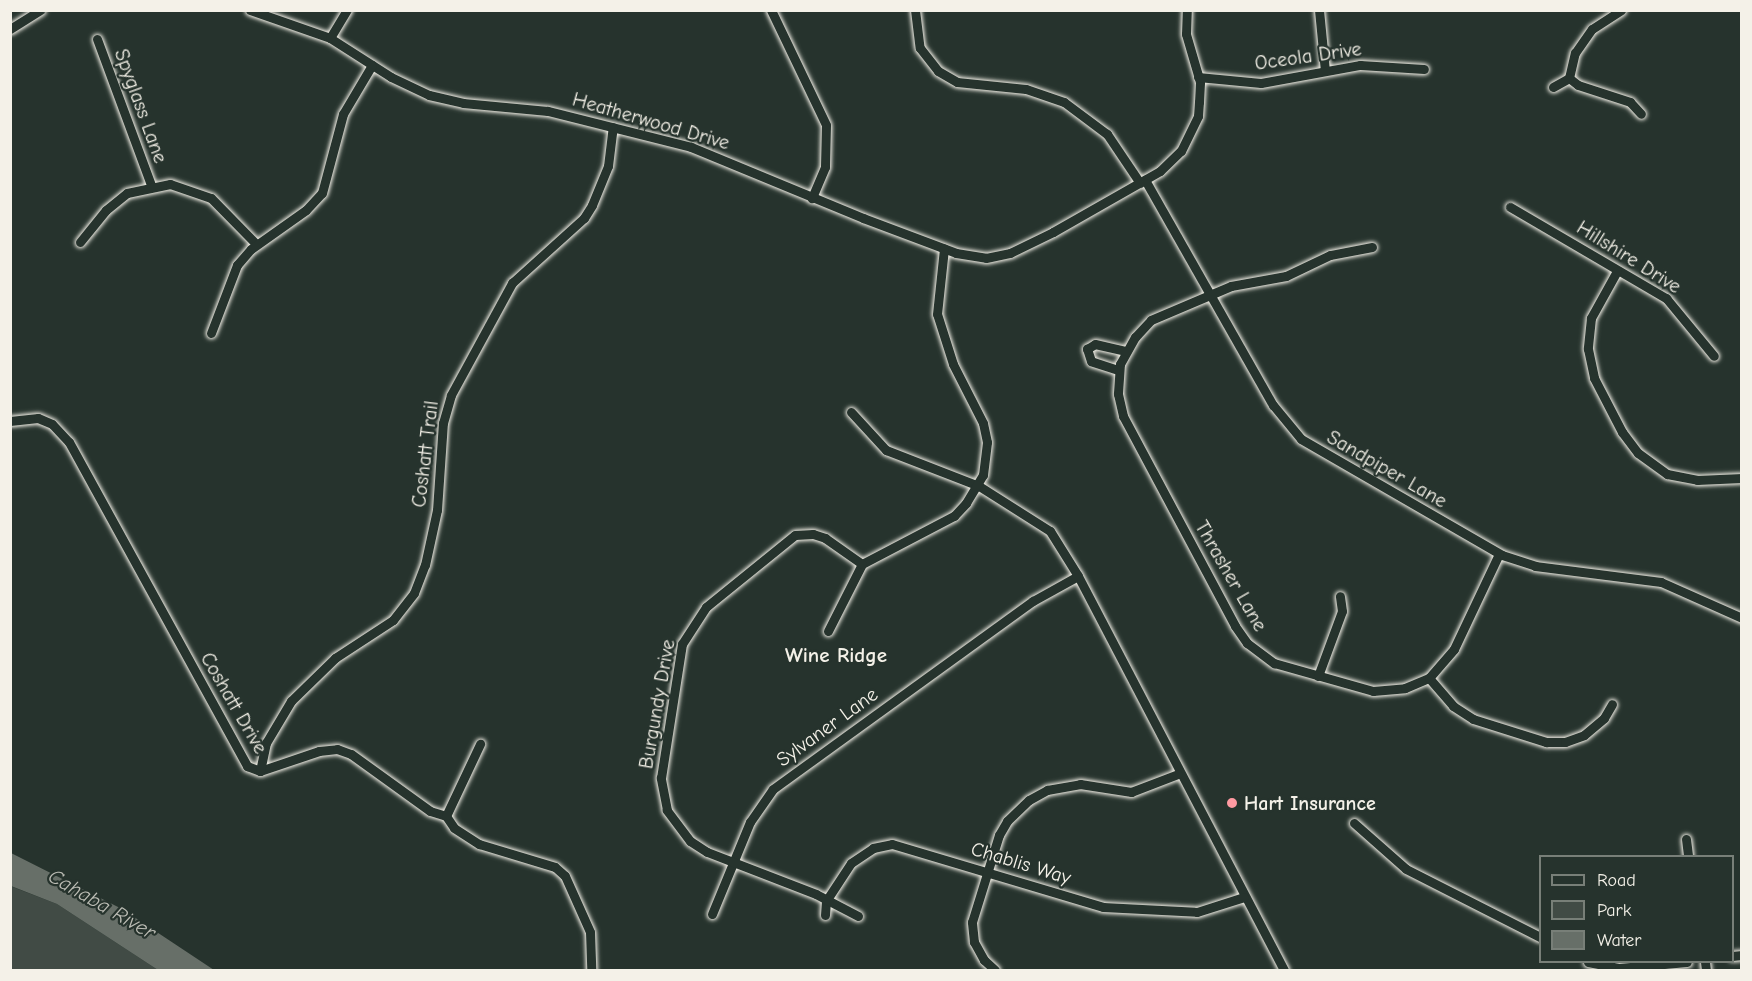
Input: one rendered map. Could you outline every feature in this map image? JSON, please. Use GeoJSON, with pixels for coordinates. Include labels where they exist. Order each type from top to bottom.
{"type":"FeatureCollection","features":[{"type":"Feature","properties":{"kind":"street"},"geometry":{"type":"LineString","coordinates":[[10,29],[41,10]]}},
{"type":"Feature","properties":{"kind":"street","name":"Heatherwood Drive"},"geometry":{"type":"LineString","coordinates":[[250,10],[330,38],[403,84],[441,99],[548,111],[716,156],[812,198],[944,248],[986,258],[1010,253],[1142,181],[1170,162],[1188,140],[1198,116],[1198,77],[1186,34],[1187,10]]}},
{"type":"Feature","properties":{"kind":"street"},"geometry":{"type":"LineString","coordinates":[[330,38],[347,10]]}},
{"type":"Feature","properties":{"kind":"street"},"geometry":{"type":"LineString","coordinates":[[771,10],[826,125],[827,154],[812,198]]}},
{"type":"Feature","properties":{"kind":"street","name":"Sandpiper Lane"},"geometry":{"type":"LineString","coordinates":[[915,10],[920,48],[938,71],[957,82],[1026,90],[1064,102],[1107,134],[1142,181],[1212,294],[1273,405],[1301,440],[1499,554],[1535,566],[1661,582],[1742,618]]}},
{"type":"Feature","properties":{"kind":"street"},"geometry":{"type":"LineString","coordinates":[[1319,10],[1325,71]]}},
{"type":"Feature","properties":{"kind":"street"},"geometry":{"type":"LineString","coordinates":[[1553,87],[1569,78],[1575,53],[1592,29],[1620,10]]}},
{"type":"Feature","properties":{"kind":"street","name":"Spyglass Lane"},"geometry":{"type":"LineString","coordinates":[[97,39],[152,185]]}},
{"type":"Feature","properties":{"kind":"street","name":"Oceola Drive"},"geometry":{"type":"LineString","coordinates":[[1198,77],[1261,83],[1372,64],[1424,69]]}},
{"type":"Feature","properties":{"kind":"street"},"geometry":{"type":"LineString","coordinates":[[211,333],[232,274],[256,244],[306,210],[321,192],[343,114],[372,65]]}},
{"type":"Feature","properties":{"kind":"street"},"geometry":{"type":"LineString","coordinates":[[1569,78],[1578,85],[1630,102],[1641,114]]}},
{"type":"Feature","properties":{"kind":"street","name":"Coshatt Trail"},"geometry":{"type":"LineString","coordinates":[[260,771],[266,743],[301,689],[335,658],[393,620],[414,593],[425,565],[437,510],[443,423],[451,395],[512,283],[584,218],[592,205],[608,166],[613,127]]}},
{"type":"Feature","properties":{"kind":"street"},"geometry":{"type":"LineString","coordinates":[[80,242],[113,203],[152,185],[181,185],[203,193],[256,244]]}},
{"type":"Feature","properties":{"kind":"street","name":"Hillshire Drive"},"geometry":{"type":"LineString","coordinates":[[1510,207],[1671,302],[1714,356]]}},
{"type":"Feature","properties":{"kind":"street","name":"Thrasher Lane"},"geometry":{"type":"LineString","coordinates":[[1372,247],[1330,255],[1287,276],[1240,283],[1151,320],[1126,351],[1118,370],[1119,400],[1127,426],[1243,638],[1274,663],[1383,692],[1405,688],[1429,678],[1454,649],[1499,554]]}},
{"type":"Feature","properties":{"kind":"street"},"geometry":{"type":"LineString","coordinates":[[828,631],[862,564],[954,516],[979,486],[986,460],[983,423],[953,364],[937,314],[944,248]]}},
{"type":"Feature","properties":{"kind":"street"},"geometry":{"type":"LineString","coordinates":[[1617,271],[1591,318],[1588,350],[1594,378],[1622,432],[1638,453],[1668,474],[1697,480],[1742,478]]}},
{"type":"Feature","properties":{"kind":"street"},"geometry":{"type":"LineString","coordinates":[[1118,370],[1091,361],[1087,349],[1095,344],[1126,351]]}},
{"type":"Feature","properties":{"kind":"street"},"geometry":{"type":"LineString","coordinates":[[851,412],[886,450],[979,486],[1050,531],[1078,576],[1179,774],[1284,970]]}},
{"type":"Feature","properties":{"kind":"street","name":"Coshatt Drive"},"geometry":{"type":"LineString","coordinates":[[10,421],[38,418],[52,424],[69,442],[243,761],[250,769],[260,771],[319,751],[337,750],[351,754],[430,811],[446,816],[454,828],[479,844],[555,867],[565,876],[590,932],[591,970]]}},
{"type":"Feature","properties":{"kind":"street","name":"Burgundy Drive"},"geometry":{"type":"LineString","coordinates":[[858,916],[707,852],[684,835],[663,799],[661,778],[682,644],[706,607],[795,535],[813,534],[825,538],[862,564]]}},
{"type":"Feature","properties":{"kind":"street","name":"Sylvaner Lane"},"geometry":{"type":"LineString","coordinates":[[712,914],[750,822],[773,789],[1032,601],[1078,576]]}},
{"type":"Feature","properties":{"kind":"street"},"geometry":{"type":"LineString","coordinates":[[1318,676],[1342,611],[1341,596]]}},
{"type":"Feature","properties":{"kind":"street"},"geometry":{"type":"LineString","coordinates":[[1429,678],[1453,706],[1473,719],[1546,742],[1566,742],[1592,731],[1612,704]]}},
{"type":"Feature","properties":{"kind":"street"},"geometry":{"type":"LineString","coordinates":[[446,816],[480,744]]}},
{"type":"Feature","properties":{"kind":"street"},"geometry":{"type":"LineString","coordinates":[[995,970],[984,960],[974,942],[972,922],[987,871],[1007,821],[1029,800],[1047,790],[1080,784],[1131,792],[1179,774]]}},
{"type":"Feature","properties":{"kind":"street"},"geometry":{"type":"LineString","coordinates":[[1354,823],[1406,869],[1482,904],[1539,936]]}},
{"type":"Feature","properties":{"kind":"street"},"geometry":{"type":"LineString","coordinates":[[1686,839],[1688,855]]}},
{"type":"Feature","properties":{"kind":"street","name":"Chablis Way"},"geometry":{"type":"LineString","coordinates":[[825,915],[826,901],[850,863],[873,848],[892,844],[1103,907],[1197,912],[1244,897]]}},
{"type":"Feature","properties":{"kind":"street"},"geometry":{"type":"LineString","coordinates":[[1593,963],[1619,968],[1676,963]]}},
{"type":"Feature","properties":{"kind":"green space"},"geometry":{"type":"Polygon","coordinates":[[[10,886],[57,904],[158,970],[11,970],[10,886]]]}},
{"type":"Feature","properties":{"kind":"water","name":"Cahaba River"},"geometry":{"type":"Polygon","coordinates":[[[11,853],[122,909],[214,970],[158,970],[57,904],[11,886],[11,853]]]}},
{"type":"Feature","properties":{"kind":"place","name":"Hart Insurance"},"geometry":{"type":"Point","coordinates":[1232,803]}},
{"type":"Feature","properties":{"kind":"district","name":"Wine Ridge"},"geometry":{"type":"Point","coordinates":[836,655]}}]}
